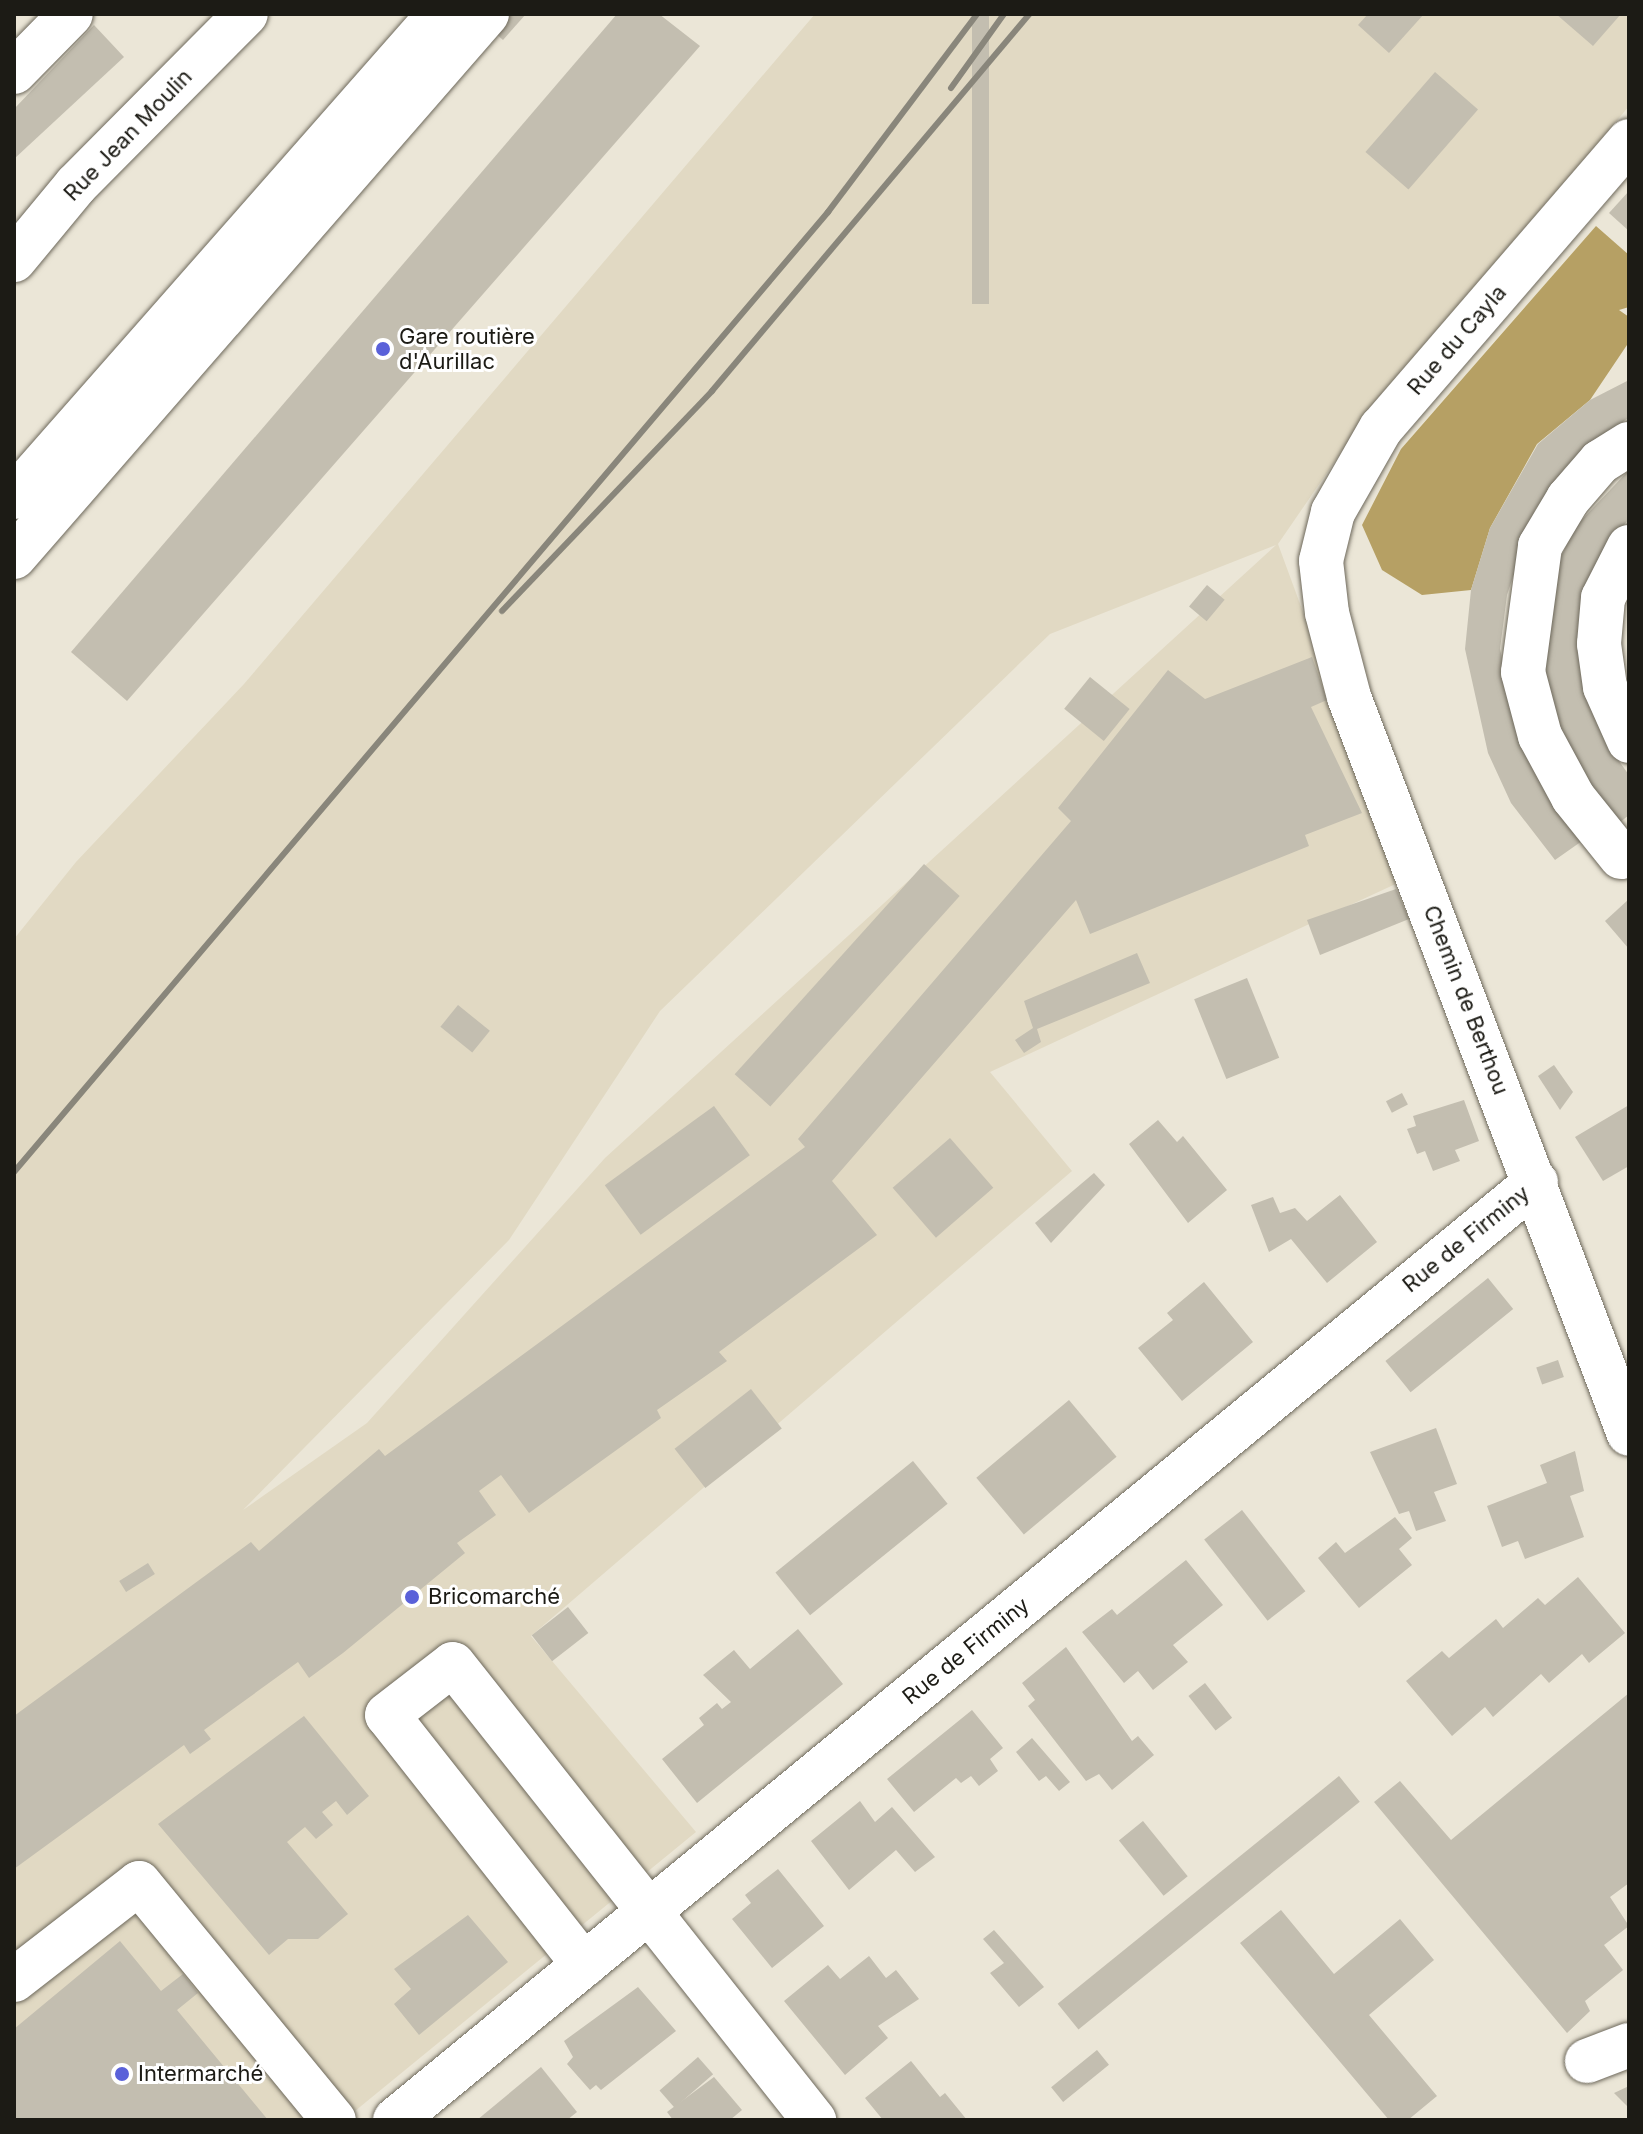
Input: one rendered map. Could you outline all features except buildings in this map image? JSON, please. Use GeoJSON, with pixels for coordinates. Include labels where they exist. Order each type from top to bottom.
{"type":"FeatureCollection","features":[{"type":"Feature","properties":{"kind":"street"},"geometry":{"type":"LineString","coordinates":[[14,72],[71,14]]}},
{"type":"Feature","properties":{"kind":"street","name":"Rue Jean Moulin"},"geometry":{"type":"LineString","coordinates":[[14,260],[76,185],[246,14]]}},
{"type":"Feature","properties":{"kind":"street"},"geometry":{"type":"LineString","coordinates":[[14,497],[439,14]]}},
{"type":"Feature","properties":{"kind":"street"},"geometry":{"type":"LineString","coordinates":[[14,557],[487,14]]}},
{"type":"Feature","properties":{"kind":"street","name":"Rue du Cayla"},"geometry":{"type":"LineString","coordinates":[[1321,561],[1333,512],[1381,428],[1629,141]]}},
{"type":"Feature","properties":{"kind":"street"},"geometry":{"type":"LineString","coordinates":[[1621,857],[1573,797],[1540,736],[1523,672],[1540,546],[1600,462],[1629,444]]}},
{"type":"Feature","properties":{"kind":"street"},"geometry":{"type":"LineString","coordinates":[[1629,547],[1603,598],[1599,644],[1605,687],[1629,741]]}},
{"type":"Feature","properties":{"kind":"street","name":"Chemin de Berthou"},"geometry":{"type":"LineString","coordinates":[[1321,561],[1327,613],[1349,697],[1536,1182],[1629,1434]]}},
{"type":"Feature","properties":{"kind":"street","name":"Rue de Firminy"},"geometry":{"type":"LineString","coordinates":[[395,2120],[1536,1182]]}},
{"type":"Feature","properties":{"kind":"street"},"geometry":{"type":"LineString","coordinates":[[584,1965],[387,1715],[453,1664],[645,1914],[814,2120]]}},
{"type":"Feature","properties":{"kind":"street"},"geometry":{"type":"LineString","coordinates":[[14,1980],[139,1883],[334,2120]]}},
{"type":"Feature","properties":{"kind":"street"},"geometry":{"type":"LineString","coordinates":[[1587,2061],[1629,2045]]}},
{"type":"Feature","properties":{"kind":"shaded area"},"geometry":{"type":"Polygon","coordinates":[[[815,14],[1629,14],[1629,106],[1342,451],[1278,544],[1402,881],[990,1072],[1072,1171],[531,1636],[696,1832],[344,2120],[14,2120],[14,939],[76,862],[244,684],[815,14]],[[1276,545],[1050,634],[660,1011],[509,1240],[243,1510],[367,1423],[605,1158],[1276,545]]]}},
{"type":"Feature","properties":{"kind":"shaded area"},"geometry":{"type":"Polygon","coordinates":[[[1596,226],[1629,255],[1629,307],[1619,310],[1629,317],[1629,342],[1590,400],[1537,444],[1490,528],[1471,590],[1422,595],[1382,570],[1362,525],[1401,449],[1596,226]]]}},
{"type":"Feature","properties":{"kind":"railway"},"geometry":{"type":"LineString","coordinates":[[14,1172],[828,212],[977,14]]}},
{"type":"Feature","properties":{"kind":"railway"},"geometry":{"type":"LineString","coordinates":[[951,88],[1004,14]]}},
{"type":"Feature","properties":{"kind":"railway"},"geometry":{"type":"LineString","coordinates":[[502,611],[712,391],[1029,14]]}},
{"type":"Feature","properties":{"kind":"place","name":"Gare routière d'Aurillac"},"geometry":{"type":"Point","coordinates":[383,349]}},
{"type":"Feature","properties":{"kind":"place","name":"Bricomarché"},"geometry":{"type":"Point","coordinates":[412,1597]}},
{"type":"Feature","properties":{"kind":"place","name":"Intermarché"},"geometry":{"type":"Point","coordinates":[122,2074]}}]}
